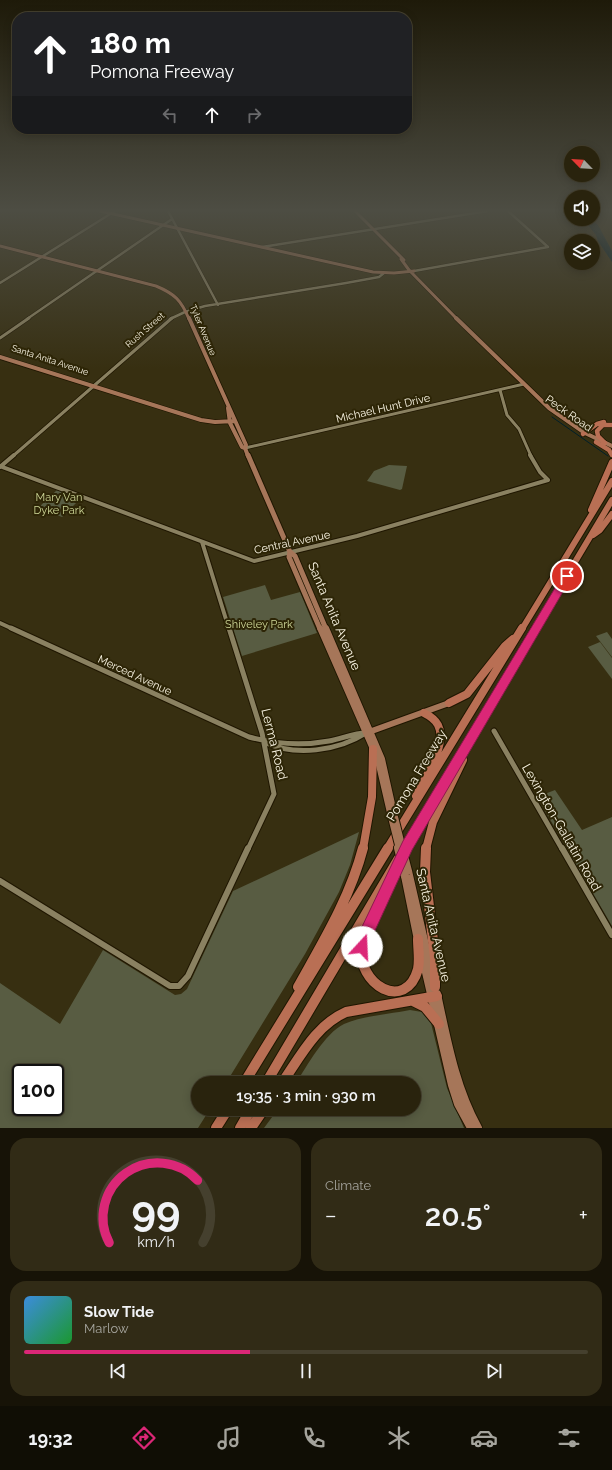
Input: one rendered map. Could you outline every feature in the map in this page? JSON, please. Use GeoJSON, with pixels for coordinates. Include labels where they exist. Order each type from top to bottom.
{"type":"FeatureCollection","features":[{"type":"Feature","properties":{"kind":"highway"},"geometry":{"type":"LineString","coordinates":[[584,434],[597,424],[612,424]]}},
{"type":"Feature","properties":{"kind":"highway"},"geometry":{"type":"LineString","coordinates":[[605,443],[598,436],[597,431],[604,425],[612,424]]}},
{"type":"Feature","properties":{"kind":"highway"},"geometry":{"type":"LineString","coordinates":[[596,442],[608,450],[612,455]]}},
{"type":"Feature","properties":{"kind":"highway"},"geometry":{"type":"LineString","coordinates":[[581,533],[612,462]]}},
{"type":"Feature","properties":{"kind":"highway","name":"Pomona Freeway"},"geometry":{"type":"LineString","coordinates":[[248,1076],[612,481]]}},
{"type":"Feature","properties":{"kind":"highway"},"geometry":{"type":"LineString","coordinates":[[270,1076],[612,500]]}},
{"type":"Feature","properties":{"kind":"highway"},"geometry":{"type":"LineString","coordinates":[[591,536],[600,530],[612,514]]}},
{"type":"Feature","properties":{"kind":"highway"},"geometry":{"type":"LineString","coordinates":[[449,703],[466,694],[505,646],[518,636]]}},
{"type":"Feature","properties":{"kind":"highway"},"geometry":{"type":"LineString","coordinates":[[400,829],[442,738],[436,722],[432,717],[424,713]]}},
{"type":"Feature","properties":{"kind":"highway"},"geometry":{"type":"LineString","coordinates":[[287,1076],[318,1031],[334,1017],[346,1012],[411,1001],[435,993],[435,958],[425,872],[426,842],[439,808],[484,717]]}},
{"type":"Feature","properties":{"kind":"highway"},"geometry":{"type":"LineString","coordinates":[[266,1048],[338,912],[356,871],[367,832],[371,809],[374,766],[373,749]]}},
{"type":"Feature","properties":{"kind":"highway"},"geometry":{"type":"LineString","coordinates":[[407,846],[364,938],[361,958],[366,974],[380,988],[389,991],[402,990],[410,984],[417,973],[419,963],[418,939]]}},
{"type":"Feature","properties":{"kind":"highway"},"geometry":{"type":"LineString","coordinates":[[411,1001],[420,1003],[428,1008],[439,1024]]}},
{"type":"Feature","properties":{"kind":"highway"},"geometry":{"type":"LineString","coordinates":[[216,1128],[224,1116]]}},
{"type":"Feature","properties":{"kind":"highway"},"geometry":{"type":"LineString","coordinates":[[240,1128],[247,1116]]}},
{"type":"Feature","properties":{"kind":"highway"},"geometry":{"type":"LineString","coordinates":[[251,1128],[259,1116]]}},
{"type":"Feature","properties":{"kind":"main road","name":"Tyler Avenue"},"geometry":{"type":"LineString","coordinates":[[68,264],[165,289],[178,299],[186,311],[228,408],[227,412],[233,421]]}},
{"type":"Feature","properties":{"kind":"main road"},"geometry":{"type":"LineString","coordinates":[[337,264],[384,273],[412,271]]}},
{"type":"Feature","properties":{"kind":"main road","name":"Peck Road"},"geometry":{"type":"LineString","coordinates":[[405,264],[472,334],[504,364],[503,367],[548,411],[596,442],[612,450]]}},
{"type":"Feature","properties":{"kind":"main road"},"geometry":{"type":"LineString","coordinates":[[374,272],[378,274],[377,277]]}},
{"type":"Feature","properties":{"kind":"main road","name":"Santa Anita Avenue"},"geometry":{"type":"LineString","coordinates":[[0,356],[205,421],[233,421],[242,447],[245,448],[290,552],[289,556],[368,732],[382,759],[393,815]]}},
{"type":"Feature","properties":{"kind":"main road","name":"Peck Road"},"geometry":{"type":"LineString","coordinates":[[584,434],[612,446]]}},
{"type":"Feature","properties":{"kind":"main road"},"geometry":{"type":"LineString","coordinates":[[368,732],[449,703]]}},
{"type":"Feature","properties":{"kind":"main road","name":"Santa Anita Avenue"},"geometry":{"type":"LineString","coordinates":[[368,732],[393,815],[457,1084],[478,1128]]}},
{"type":"Feature","properties":{"kind":"main road","name":"Santa Anita Avenue"},"geometry":{"type":"LineString","coordinates":[[407,873],[418,939],[435,993],[439,1024],[452,1085],[458,1104],[471,1128]]}},
{"type":"Feature","properties":{"kind":"street"},"geometry":{"type":"LineString","coordinates":[[0,283],[31,264]]}},
{"type":"Feature","properties":{"kind":"street"},"geometry":{"type":"LineString","coordinates":[[0,338],[108,264]]}},
{"type":"Feature","properties":{"kind":"street"},"geometry":{"type":"LineString","coordinates":[[196,264],[218,305]]}},
{"type":"Feature","properties":{"kind":"street"},"geometry":{"type":"LineString","coordinates":[[412,271],[454,264]]}},
{"type":"Feature","properties":{"kind":"street","name":"Rush Street"},"geometry":{"type":"LineString","coordinates":[[0,467],[167,321],[186,311],[377,277],[384,273]]}},
{"type":"Feature","properties":{"kind":"street","name":"Michael Hunt Drive"},"geometry":{"type":"LineString","coordinates":[[245,448],[522,384]]}},
{"type":"Feature","properties":{"kind":"street","name":"Central Avenue"},"geometry":{"type":"LineString","coordinates":[[0,467],[254,561],[364,535],[548,480],[540,472],[532,459],[518,429],[506,415],[500,390]]}},
{"type":"Feature","properties":{"kind":"street","name":"Lerma Road"},"geometry":{"type":"LineString","coordinates":[[0,881],[170,986],[179,986],[188,976],[272,800],[274,788],[266,757],[264,742],[248,687],[202,542]]}},
{"type":"Feature","properties":{"kind":"street","name":"Merced Avenue"},"geometry":{"type":"LineString","coordinates":[[0,623],[233,731],[264,742],[271,747],[303,750],[323,748],[352,738],[361,738],[368,732]]}},
{"type":"Feature","properties":{"kind":"street","name":"Lexington-Gallatin Road"},"geometry":{"type":"LineString","coordinates":[[494,731],[612,934]]}},
{"type":"Feature","properties":{"kind":"green space"},"geometry":{"type":"Polygon","coordinates":[[[389,465],[407,466],[402,489],[400,490],[367,481],[374,471],[389,465]]]}},
{"type":"Feature","properties":{"kind":"green space","name":"Mary Van Dyke Park"},"geometry":{"type":"Polygon","coordinates":[[[57,490],[81,498],[62,517],[38,508],[57,490]]]}},
{"type":"Feature","properties":{"kind":"green space","name":"Shiveley Park"},"geometry":{"type":"Polygon","coordinates":[[[265,585],[271,600],[300,592],[317,633],[242,656],[223,597],[265,585]]]}},
{"type":"Feature","properties":{"kind":"green space"},"geometry":{"type":"Polygon","coordinates":[[[607,632],[612,639],[612,657],[596,636],[607,632]]]}},
{"type":"Feature","properties":{"kind":"green space"},"geometry":{"type":"Polygon","coordinates":[[[600,642],[612,658],[612,679],[588,647],[600,642]]]}},
{"type":"Feature","properties":{"kind":"green space"},"geometry":{"type":"Polygon","coordinates":[[[555,790],[582,830],[612,817],[612,926],[537,797],[555,790]]]}},
{"type":"Feature","properties":{"kind":"green space"},"geometry":{"type":"Polygon","coordinates":[[[359,832],[350,865],[339,892],[305,954],[230,1076],[191,1076],[191,1116],[206,1116],[198,1128],[0,1128],[0,983],[60,1024],[103,950],[175,995],[181,994],[187,989],[233,891],[359,832]]]}},
{"type":"Feature","properties":{"kind":"green space"},"geometry":{"type":"Polygon","coordinates":[[[410,1010],[422,1012],[431,1023],[447,1088],[464,1128],[264,1128],[273,1116],[421,1116],[421,1076],[300,1076],[323,1042],[337,1028],[351,1021],[410,1010]]]}},
{"type":"Feature","properties":{"kind":"waterway"},"geometry":{"type":"LineString","coordinates":[[552,417],[608,456]]}},
{"type":"Feature","properties":{"kind":"route"},"geometry":{"type":"LineString","coordinates":[[362,947],[364,938],[407,846],[567,576]]}}]}
